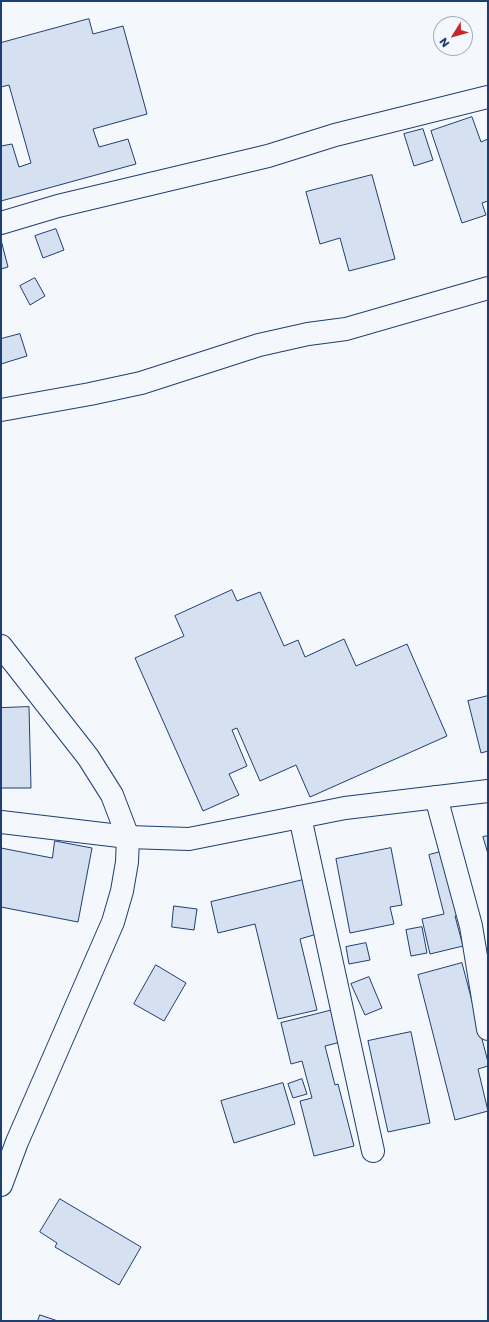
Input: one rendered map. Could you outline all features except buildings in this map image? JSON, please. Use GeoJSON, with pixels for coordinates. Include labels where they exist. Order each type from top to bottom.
{"type":"FeatureCollection","features":[{"type":"Feature","properties":{"kind":"street"},"geometry":{"type":"LineString","coordinates":[[1,223],[58,206],[268,156],[335,134],[488,97]]}},
{"type":"Feature","properties":{"kind":"street"},"geometry":{"type":"LineString","coordinates":[[1,410],[141,383],[259,345],[308,334],[346,329],[488,288]]}},
{"type":"Feature","properties":{"kind":"street"},"geometry":{"type":"LineString","coordinates":[[1,646],[88,757],[112,795],[128,837],[127,862],[122,891],[113,922],[17,1142],[1,1185]]}},
{"type":"Feature","properties":{"kind":"street"},"geometry":{"type":"LineString","coordinates":[[1,822],[128,837],[189,839],[345,808],[488,791]]}},
{"type":"Feature","properties":{"kind":"street"},"geometry":{"type":"LineString","coordinates":[[436,797],[471,926],[488,1029]]}},
{"type":"Feature","properties":{"kind":"street"},"geometry":{"type":"LineString","coordinates":[[300,817],[372,1151]]}}]}
